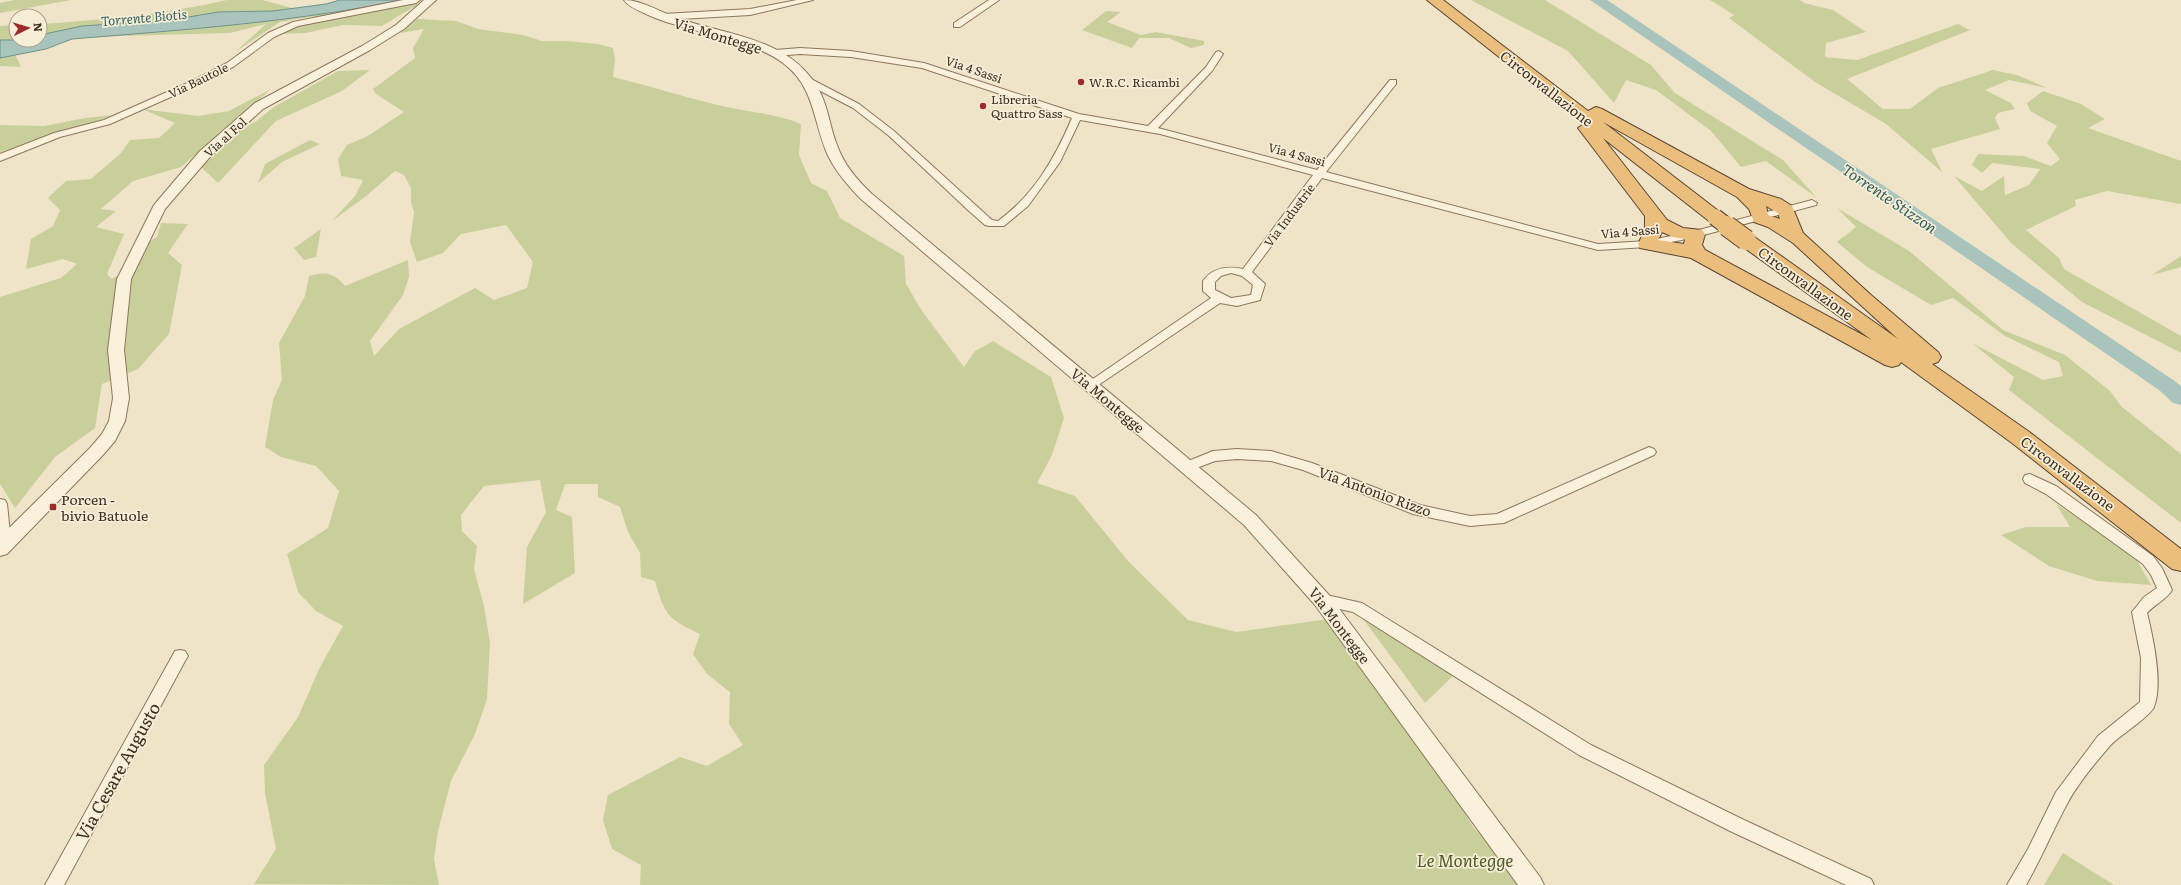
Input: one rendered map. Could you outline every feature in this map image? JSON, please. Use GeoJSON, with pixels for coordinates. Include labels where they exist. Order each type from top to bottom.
{"type":"FeatureCollection","features":[{"type":"Feature","properties":{"kind":"highway","name":"Circonvallazione"},"geometry":{"type":"LineString","coordinates":[[1434,0],[1715,217],[1992,416],[2112,507],[2181,562]]}},
{"type":"Feature","properties":{"kind":"highway"},"geometry":{"type":"LineString","coordinates":[[1517,64],[1533,70],[1577,102],[1743,193],[1775,203],[1786,210],[1794,233]]}},
{"type":"Feature","properties":{"kind":"highway"},"geometry":{"type":"LineString","coordinates":[[1517,64],[1516,67],[1584,126],[1654,216],[1669,229],[1696,234],[1693,244],[1698,254]]}},
{"type":"Feature","properties":{"kind":"highway"},"geometry":{"type":"LineString","coordinates":[[1743,193],[1758,207],[1760,218],[1775,222],[1794,233],[1855,291],[1986,405],[1992,416]]}},
{"type":"Feature","properties":{"kind":"highway"},"geometry":{"type":"LineString","coordinates":[[1654,216],[1654,230],[1647,244],[1676,248],[1698,254],[1918,373],[1968,409],[1992,416]]}},
{"type":"Feature","properties":{"kind":"street","name":"Via Bautole"},"geometry":{"type":"LineString","coordinates":[[0,158],[58,135],[107,122],[197,82],[230,65],[271,35],[296,24],[416,0]]}},
{"type":"Feature","properties":{"kind":"street","name":"Via al Fol"},"geometry":{"type":"LineString","coordinates":[[5,543],[92,456],[109,436],[117,422],[121,398],[116,350],[124,279],[158,208],[204,155],[259,106],[366,48],[400,27],[431,0]]}},
{"type":"Feature","properties":{"kind":"street","name":"Via Montegge"},"geometry":{"type":"LineString","coordinates":[[629,0],[663,17],[753,44],[775,54],[794,66],[808,81],[816,94],[830,147],[840,167],[853,183],[867,197],[1250,520],[1288,560],[1322,600],[1532,885]]}},
{"type":"Feature","properties":{"kind":"street"},"geometry":{"type":"LineString","coordinates":[[663,17],[693,14],[750,12],[809,0]]}},
{"type":"Feature","properties":{"kind":"street"},"geometry":{"type":"LineString","coordinates":[[957,25],[994,0]]}},
{"type":"Feature","properties":{"kind":"street","name":"Via 4 Sassi"},"geometry":{"type":"LineString","coordinates":[[775,54],[800,51],[851,54],[924,66],[1052,110],[1077,117],[1151,129],[1320,173],[1497,222],[1598,247],[1647,244],[1696,234],[1812,203]]}},
{"type":"Feature","properties":{"kind":"street"},"geometry":{"type":"LineString","coordinates":[[1151,129],[1209,69],[1219,54]]}},
{"type":"Feature","properties":{"kind":"street"},"geometry":{"type":"LineString","coordinates":[[808,81],[856,106],[891,133],[973,209],[989,222],[1000,224],[1012,217],[1028,200],[1066,146],[1077,117]]}},
{"type":"Feature","properties":{"kind":"street","name":"Via Industrie"},"geometry":{"type":"LineString","coordinates":[[1249,269],[1320,173],[1393,82]]}},
{"type":"Feature","properties":{"kind":"street"},"geometry":{"type":"LineString","coordinates":[[1249,269],[1259,284],[1256,297],[1238,303],[1218,299],[1209,290],[1209,281],[1217,273],[1249,269]]}},
{"type":"Feature","properties":{"kind":"street"},"geometry":{"type":"LineString","coordinates":[[1091,386],[1218,299]]}},
{"type":"Feature","properties":{"kind":"street","name":"Via Antonio Rizzo"},"geometry":{"type":"LineString","coordinates":[[1186,467],[1213,456],[1237,454],[1271,456],[1307,466],[1418,510],[1470,521],[1499,519],[1649,452]]}},
{"type":"Feature","properties":{"kind":"street"},"geometry":{"type":"LineString","coordinates":[[2016,885],[2034,855],[2067,791],[2104,741],[2147,705],[2150,664],[2146,637],[2139,612],[2149,601],[2165,590],[2157,572],[2148,560],[2051,490],[2030,479]]}},
{"type":"Feature","properties":{"kind":"street"},"geometry":{"type":"LineString","coordinates":[[0,504],[3,537],[5,543]]}},
{"type":"Feature","properties":{"kind":"street"},"geometry":{"type":"LineString","coordinates":[[1322,600],[1357,607],[1585,750],[1736,825],[1865,885]]}},
{"type":"Feature","properties":{"kind":"street","name":"Via Cesare Augusto"},"geometry":{"type":"LineString","coordinates":[[54,885],[180,656]]}},
{"type":"Feature","properties":{"kind":"green space"},"geometry":{"type":"Polygon","coordinates":[[[14,0],[71,0],[27,8],[8,8],[8,12],[0,13],[0,3],[14,0]]]}},
{"type":"Feature","properties":{"kind":"green space"},"geometry":{"type":"Polygon","coordinates":[[[227,0],[262,0],[296,9],[344,0],[417,0],[417,5],[382,26],[343,25],[305,33],[282,34],[315,16],[280,22],[235,52],[266,24],[230,33],[84,37],[104,26],[48,42],[48,23],[134,16],[227,0]]]}},
{"type":"Feature","properties":{"kind":"green space"},"geometry":{"type":"Polygon","coordinates":[[[1471,0],[1545,0],[1651,65],[1675,93],[1783,160],[1817,198],[1766,161],[1741,167],[1711,131],[1656,90],[1626,80],[1614,103],[1568,51],[1471,0]]]}},
{"type":"Feature","properties":{"kind":"green space"},"geometry":{"type":"Polygon","coordinates":[[[1710,0],[1800,0],[1804,3],[1833,10],[1866,32],[1826,43],[1825,57],[1857,60],[1958,24],[1970,30],[1847,79],[1883,109],[1910,109],[1938,88],[1993,70],[2017,75],[2047,88],[2009,80],[1985,90],[2011,103],[2015,109],[1998,113],[1995,118],[2000,129],[1931,149],[1942,172],[1886,124],[1815,82],[1729,18],[1734,15],[1710,0]]]}},
{"type":"Feature","properties":{"kind":"green space"},"geometry":{"type":"Polygon","coordinates":[[[1106,11],[1121,12],[1107,22],[1141,35],[1156,32],[1204,41],[1204,45],[1191,48],[1169,38],[1139,38],[1132,48],[1082,30],[1106,11]]]}},
{"type":"Feature","properties":{"kind":"green space","name":"Le Montegge"},"geometry":{"type":"Polygon","coordinates":[[[417,19],[456,21],[478,29],[523,35],[542,41],[567,41],[598,44],[613,48],[615,59],[613,77],[725,107],[779,117],[801,124],[799,155],[811,183],[827,191],[840,218],[904,256],[906,284],[922,311],[964,367],[975,351],[993,341],[1051,377],[1064,418],[1052,455],[1037,483],[1075,496],[1128,561],[1188,620],[1236,632],[1335,618],[1394,697],[1473,827],[1525,885],[640,885],[641,865],[612,849],[603,820],[608,795],[680,757],[707,766],[743,745],[729,724],[730,692],[707,674],[693,654],[700,634],[674,620],[665,609],[655,581],[641,577],[640,553],[628,532],[620,507],[598,497],[598,484],[565,484],[556,510],[572,517],[575,573],[523,604],[527,547],[546,512],[540,480],[484,486],[461,515],[462,531],[477,546],[474,569],[484,606],[490,643],[487,699],[475,734],[451,781],[438,831],[434,859],[439,885],[254,884],[276,849],[265,793],[264,765],[298,717],[320,667],[343,626],[316,611],[298,592],[287,554],[328,528],[339,491],[316,466],[281,457],[265,447],[273,400],[282,380],[279,343],[305,296],[309,276],[329,274],[337,278],[345,286],[408,260],[409,277],[403,295],[370,341],[374,356],[399,329],[475,288],[494,300],[527,288],[533,262],[506,225],[461,234],[443,253],[417,262],[410,242],[414,212],[411,202],[411,188],[404,175],[395,171],[365,197],[332,221],[355,196],[363,180],[341,176],[338,159],[347,145],[366,137],[404,112],[376,94],[373,89],[415,58],[413,48],[424,29],[400,33],[417,19]]]}},
{"type":"Feature","properties":{"kind":"green space"},"geometry":{"type":"Polygon","coordinates":[[[0,26],[8,26],[8,48],[28,48],[14,52],[21,67],[0,66],[0,26]]]}},
{"type":"Feature","properties":{"kind":"green space"},"geometry":{"type":"Polygon","coordinates":[[[370,70],[342,91],[276,121],[218,183],[200,166],[235,132],[255,122],[274,107],[338,71],[370,70]]]}},
{"type":"Feature","properties":{"kind":"green space"},"geometry":{"type":"Polygon","coordinates":[[[271,89],[181,167],[133,181],[101,209],[116,211],[96,227],[124,234],[107,274],[112,279],[137,264],[150,241],[157,237],[161,223],[188,224],[168,253],[182,265],[169,334],[138,369],[102,384],[95,428],[55,457],[15,508],[0,484],[0,297],[61,278],[77,264],[63,259],[26,269],[31,239],[53,226],[60,210],[48,198],[66,181],[91,179],[121,153],[130,140],[159,138],[175,123],[142,109],[198,116],[229,111],[271,89]]]}},
{"type":"Feature","properties":{"kind":"green space"},"geometry":{"type":"Polygon","coordinates":[[[2043,91],[2081,104],[2105,119],[2088,128],[2181,161],[2181,204],[2107,191],[2075,200],[2076,206],[2026,230],[2059,258],[2064,269],[2181,336],[2181,353],[2082,302],[2011,243],[1954,176],[1982,191],[2004,176],[2005,195],[2029,185],[2040,169],[1992,163],[1982,173],[1972,165],[1978,154],[2024,156],[2051,166],[2060,159],[2047,143],[2057,126],[2030,111],[2027,103],[2043,91]]]}},
{"type":"Feature","properties":{"kind":"green space"},"geometry":{"type":"Polygon","coordinates":[[[114,115],[0,155],[0,125],[44,126],[85,118],[114,115]]]}},
{"type":"Feature","properties":{"kind":"green space"},"geometry":{"type":"Polygon","coordinates":[[[310,140],[320,144],[282,162],[258,183],[265,164],[310,140]]]}},
{"type":"Feature","properties":{"kind":"green space"},"geometry":{"type":"Polygon","coordinates":[[[1837,208],[1909,251],[2003,330],[2065,355],[2110,391],[2122,407],[2181,454],[2181,523],[2009,390],[2014,377],[1972,343],[2043,380],[2063,376],[2059,362],[2005,336],[1953,298],[1931,305],[1867,267],[1837,242],[1856,227],[1837,208]]]}},
{"type":"Feature","properties":{"kind":"green space"},"geometry":{"type":"Polygon","coordinates":[[[321,229],[316,257],[304,260],[294,248],[321,229]]]}},
{"type":"Feature","properties":{"kind":"green space"},"geometry":{"type":"Polygon","coordinates":[[[2181,256],[2181,267],[2152,275],[2181,256]]]}},
{"type":"Feature","properties":{"kind":"green space"},"geometry":{"type":"Polygon","coordinates":[[[2056,504],[2134,555],[2151,585],[2097,581],[2049,566],[2001,535],[2026,527],[2070,527],[2056,504]]]}},
{"type":"Feature","properties":{"kind":"green space"},"geometry":{"type":"Polygon","coordinates":[[[1361,616],[1454,675],[1425,703],[1361,616]]]}},
{"type":"Feature","properties":{"kind":"green space"},"geometry":{"type":"Polygon","coordinates":[[[2063,853],[2114,885],[2044,885],[2063,853]]]}},
{"type":"Feature","properties":{"kind":"water"},"geometry":{"type":"Polygon","coordinates":[[[340,0],[403,0],[362,8],[280,20],[197,29],[72,39],[46,49],[0,58],[0,40],[8,40],[8,48],[48,48],[48,33],[82,26],[171,20],[218,12],[273,11],[326,4],[340,0]]]}},
{"type":"Feature","properties":{"kind":"waterway","name":"Torrente Stizzon"},"geometry":{"type":"LineString","coordinates":[[1597,0],[2166,385],[2181,398]]}},
{"type":"Feature","properties":{"kind":"place","name":"W.R.C. Ricambi"},"geometry":{"type":"Point","coordinates":[1081,82]}},
{"type":"Feature","properties":{"kind":"place","name":"Libreria Quattro Sass"},"geometry":{"type":"Point","coordinates":[983,106]}},
{"type":"Feature","properties":{"kind":"place","name":"Porcen - bivio Batuole"},"geometry":{"type":"Point","coordinates":[53,507]}},
{"type":"Feature","properties":{"kind":"water label","name":"Torrente Biotis"},"geometry":{"type":"Point","coordinates":[144,17]}}]}
